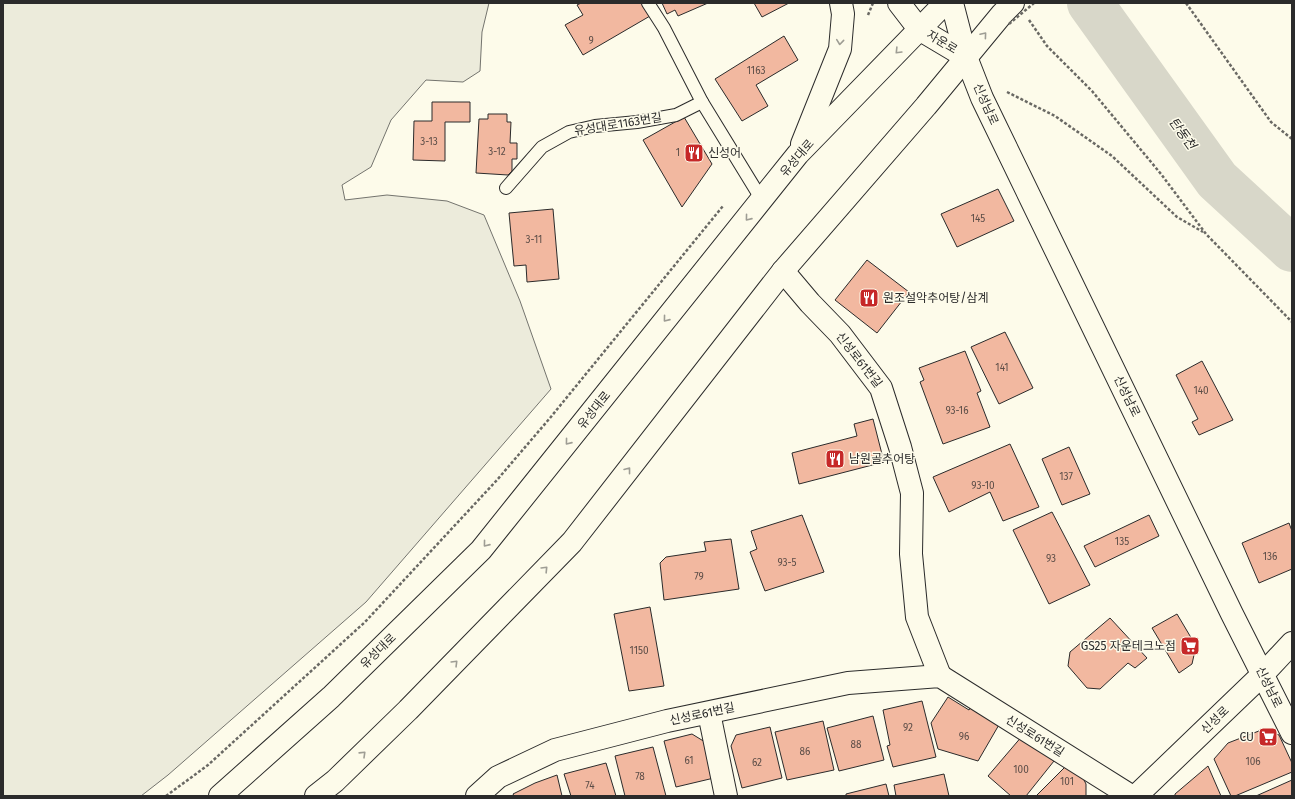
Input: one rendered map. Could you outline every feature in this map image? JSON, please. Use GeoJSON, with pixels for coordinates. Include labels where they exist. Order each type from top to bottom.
{"type":"FeatureCollection","features":[{"type":"Feature","properties":{"kind":"street"},"geometry":{"type":"LineString","coordinates":[[798,154],[840,49],[844,14],[841,3]]}},
{"type":"Feature","properties":{"kind":"street","name":"자운로"},"geometry":{"type":"LineString","coordinates":[[899,3],[919,29],[966,57]]}},
{"type":"Feature","properties":{"kind":"street","name":"유성대로"},"geometry":{"type":"LineString","coordinates":[[220,796],[331,697],[481,550],[798,154],[945,3]]}},
{"type":"Feature","properties":{"kind":"street","name":"자운로"},"geometry":{"type":"LineString","coordinates":[[952,3],[966,57]]}},
{"type":"Feature","properties":{"kind":"street"},"geometry":{"type":"LineString","coordinates":[[316,796],[329,789],[572,542],[783,271],[926,106],[966,57],[1012,12]]}},
{"type":"Feature","properties":{"kind":"street","name":"신성남로"},"geometry":{"type":"LineString","coordinates":[[966,57],[982,98],[1232,614],[1292,733]]}},
{"type":"Feature","properties":{"kind":"street","name":"신성로61번길"},"geometry":{"type":"LineString","coordinates":[[783,271],[810,303],[840,334],[881,388],[900,447],[912,492],[911,554],[917,617],[940,676]]}},
{"type":"Feature","properties":{"kind":"street","name":"신성로"},"geometry":{"type":"LineString","coordinates":[[1136,796],[1263,674],[1292,643]]}},
{"type":"Feature","properties":{"kind":"street","name":"신성로61번길"},"geometry":{"type":"LineString","coordinates":[[478,796],[498,777],[555,750],[667,721],[848,683],[940,676],[1131,796]]}},
{"type":"Feature","properties":{"kind":"street"},"geometry":{"type":"LineString","coordinates":[[709,713],[726,796]]}},
{"type":"Feature","properties":{"kind":"lane"},"geometry":{"type":"LineString","coordinates":[[648,3],[664,28],[702,102],[762,200]]}},
{"type":"Feature","properties":{"kind":"lane","name":"유성대로1163번길"},"geometry":{"type":"LineString","coordinates":[[506,188],[542,147],[569,132],[595,126],[637,122],[676,115],[702,102]]}},
{"type":"Feature","properties":{"kind":"path"},"geometry":{"type":"LineString","coordinates":[[1034,3],[1012,12],[1092,91],[1162,174],[1206,234],[1292,322]]}},
{"type":"Feature","properties":{"kind":"path"},"geometry":{"type":"LineString","coordinates":[[1186,3],[1271,122],[1292,139]]}},
{"type":"Feature","properties":{"kind":"path"},"geometry":{"type":"LineString","coordinates":[[1020,99],[1056,116],[1112,156],[1177,217],[1206,234]]}},
{"type":"Feature","properties":{"kind":"path"},"geometry":{"type":"LineString","coordinates":[[166,796],[208,765],[370,616],[507,469],[723,205]]}},
{"type":"Feature","properties":{"kind":"shaded area"},"geometry":{"type":"Polygon","coordinates":[[[3,3],[489,3],[482,32],[480,71],[463,82],[426,80],[391,120],[371,167],[342,185],[345,200],[387,195],[447,201],[484,215],[520,301],[551,389],[366,602],[168,775],[141,796],[3,796],[3,3]]]}},
{"type":"Feature","properties":{"kind":"building"},"geometry":{"type":"Polygon","coordinates":[[[581,3],[642,3],[650,16],[583,55],[565,25],[583,15],[577,5],[581,3]]]}},
{"type":"Feature","properties":{"kind":"building"},"geometry":{"type":"Polygon","coordinates":[[[662,3],[708,3],[678,16],[675,10],[667,14],[662,3]]]}},
{"type":"Feature","properties":{"kind":"building"},"geometry":{"type":"Polygon","coordinates":[[[754,3],[789,3],[762,17],[754,3]]]}},
{"type":"Feature","properties":{"kind":"building"},"geometry":{"type":"Polygon","coordinates":[[[784,36],[798,60],[756,85],[768,106],[742,121],[715,79],[784,36]]]}},
{"type":"Feature","properties":{"kind":"building"},"geometry":{"type":"Polygon","coordinates":[[[432,102],[470,102],[470,122],[445,122],[445,161],[413,160],[414,121],[432,121],[432,102]]]}},
{"type":"Feature","properties":{"kind":"building"},"geometry":{"type":"Polygon","coordinates":[[[488,114],[507,114],[507,122],[511,122],[510,143],[517,143],[517,159],[512,159],[512,171],[508,175],[476,173],[479,119],[488,119],[488,114]]]}},
{"type":"Feature","properties":{"kind":"building"},"geometry":{"type":"Polygon","coordinates":[[[684,117],[712,164],[682,207],[643,140],[684,117]]]}},
{"type":"Feature","properties":{"kind":"building"},"geometry":{"type":"Polygon","coordinates":[[[998,189],[1014,221],[957,247],[941,214],[998,189]]]}},
{"type":"Feature","properties":{"kind":"building"},"geometry":{"type":"Polygon","coordinates":[[[553,209],[559,279],[527,282],[526,265],[514,266],[509,213],[553,209]]]}},
{"type":"Feature","properties":{"kind":"building"},"geometry":{"type":"Polygon","coordinates":[[[867,260],[909,292],[877,333],[835,300],[867,260]]]}},
{"type":"Feature","properties":{"kind":"building"},"geometry":{"type":"Polygon","coordinates":[[[1005,332],[1033,388],[999,404],[971,347],[1005,332]]]}},
{"type":"Feature","properties":{"kind":"building"},"geometry":{"type":"Polygon","coordinates":[[[965,351],[981,391],[977,393],[990,427],[943,444],[920,382],[924,380],[919,368],[965,351]]]}},
{"type":"Feature","properties":{"kind":"building"},"geometry":{"type":"Polygon","coordinates":[[[1202,361],[1233,420],[1199,435],[1192,422],[1198,419],[1176,375],[1202,361]]]}},
{"type":"Feature","properties":{"kind":"building"},"geometry":{"type":"Polygon","coordinates":[[[873,419],[884,462],[799,484],[792,453],[857,436],[854,424],[873,419]]]}},
{"type":"Feature","properties":{"kind":"building"},"geometry":{"type":"Polygon","coordinates":[[[1010,444],[1039,507],[1003,521],[990,492],[949,512],[933,477],[1010,444]]]}},
{"type":"Feature","properties":{"kind":"building"},"geometry":{"type":"Polygon","coordinates":[[[1069,447],[1090,494],[1062,505],[1042,459],[1069,447]]]}},
{"type":"Feature","properties":{"kind":"building"},"geometry":{"type":"Polygon","coordinates":[[[1052,512],[1090,585],[1049,604],[1013,530],[1052,512]]]}},
{"type":"Feature","properties":{"kind":"building"},"geometry":{"type":"Polygon","coordinates":[[[802,515],[824,572],[765,591],[750,552],[757,549],[751,531],[802,515]]]}},
{"type":"Feature","properties":{"kind":"building"},"geometry":{"type":"Polygon","coordinates":[[[1149,515],[1159,536],[1095,567],[1084,546],[1149,515]]]}},
{"type":"Feature","properties":{"kind":"building"},"geometry":{"type":"Polygon","coordinates":[[[1289,523],[1292,531],[1292,569],[1259,583],[1242,543],[1289,523]]]}},
{"type":"Feature","properties":{"kind":"building"},"geometry":{"type":"Polygon","coordinates":[[[731,539],[739,589],[664,600],[660,563],[666,557],[706,551],[704,542],[731,539]]]}},
{"type":"Feature","properties":{"kind":"building"},"geometry":{"type":"Polygon","coordinates":[[[650,607],[664,686],[629,691],[614,614],[650,607]]]}},
{"type":"Feature","properties":{"kind":"building"},"geometry":{"type":"Polygon","coordinates":[[[1177,614],[1196,646],[1192,664],[1179,673],[1152,628],[1177,614]]]}},
{"type":"Feature","properties":{"kind":"building"},"geometry":{"type":"Polygon","coordinates":[[[1110,618],[1147,658],[1135,668],[1128,663],[1100,689],[1087,688],[1068,666],[1070,652],[1110,618]]]}},
{"type":"Feature","properties":{"kind":"building"},"geometry":{"type":"Polygon","coordinates":[[[948,697],[969,710],[971,706],[1000,723],[978,761],[938,749],[931,723],[948,697]]]}},
{"type":"Feature","properties":{"kind":"building"},"geometry":{"type":"Polygon","coordinates":[[[922,701],[936,757],[893,767],[887,746],[890,745],[883,710],[922,701]]]}},
{"type":"Feature","properties":{"kind":"building"},"geometry":{"type":"Polygon","coordinates":[[[873,716],[884,760],[839,771],[827,728],[873,716]]]}},
{"type":"Feature","properties":{"kind":"building"},"geometry":{"type":"Polygon","coordinates":[[[823,721],[834,770],[787,780],[775,732],[823,721]]]}},
{"type":"Feature","properties":{"kind":"building"},"geometry":{"type":"Polygon","coordinates":[[[770,727],[782,778],[742,788],[731,746],[736,735],[770,727]]]}},
{"type":"Feature","properties":{"kind":"building"},"geometry":{"type":"Polygon","coordinates":[[[1264,729],[1279,735],[1292,763],[1292,772],[1235,796],[1231,796],[1214,759],[1228,743],[1264,729]]]}},
{"type":"Feature","properties":{"kind":"building"},"geometry":{"type":"Polygon","coordinates":[[[692,734],[705,742],[714,778],[676,787],[664,741],[692,734]]]}},
{"type":"Feature","properties":{"kind":"building"},"geometry":{"type":"Polygon","coordinates":[[[1023,735],[1054,761],[1026,796],[1011,796],[988,776],[1023,735]]]}},
{"type":"Feature","properties":{"kind":"building"},"geometry":{"type":"Polygon","coordinates":[[[653,747],[666,796],[625,796],[615,756],[653,747]]]}},
{"type":"Feature","properties":{"kind":"building"},"geometry":{"type":"Polygon","coordinates":[[[606,763],[616,796],[571,796],[564,774],[606,763]]]}},
{"type":"Feature","properties":{"kind":"building"},"geometry":{"type":"Polygon","coordinates":[[[1066,766],[1083,778],[1086,784],[1086,796],[1036,796],[1066,766]]]}},
{"type":"Feature","properties":{"kind":"building"},"geometry":{"type":"Polygon","coordinates":[[[1208,766],[1221,796],[1175,796],[1175,794],[1208,766]]]}},
{"type":"Feature","properties":{"kind":"building"},"geometry":{"type":"Polygon","coordinates":[[[944,774],[949,796],[896,796],[894,785],[944,774]]]}},
{"type":"Feature","properties":{"kind":"building"},"geometry":{"type":"Polygon","coordinates":[[[557,775],[562,796],[514,796],[513,794],[535,783],[557,775]]]}},
{"type":"Feature","properties":{"kind":"building"},"geometry":{"type":"Polygon","coordinates":[[[1292,780],[1292,796],[1256,796],[1292,780]]]}},
{"type":"Feature","properties":{"kind":"building"},"geometry":{"type":"Polygon","coordinates":[[[886,784],[889,796],[846,796],[846,794],[886,784]]]}},
{"type":"Feature","properties":{"kind":"waterway","name":"탄동천"},"geometry":{"type":"LineString","coordinates":[[1090,3],[1217,180],[1292,249]]}},
{"type":"Feature","properties":{"kind":"place","name":"신성어"},"geometry":{"type":"Point","coordinates":[694,153]}},
{"type":"Feature","properties":{"kind":"place","name":"원조설악추어탕/삼계"},"geometry":{"type":"Point","coordinates":[869,298]}},
{"type":"Feature","properties":{"kind":"place","name":"남원골추어탕"},"geometry":{"type":"Point","coordinates":[835,459]}},
{"type":"Feature","properties":{"kind":"place","name":"GS25 자운테크노점"},"geometry":{"type":"Point","coordinates":[1190,646]}},
{"type":"Feature","properties":{"kind":"place","name":"CU"},"geometry":{"type":"Point","coordinates":[1268,737]}}]}
